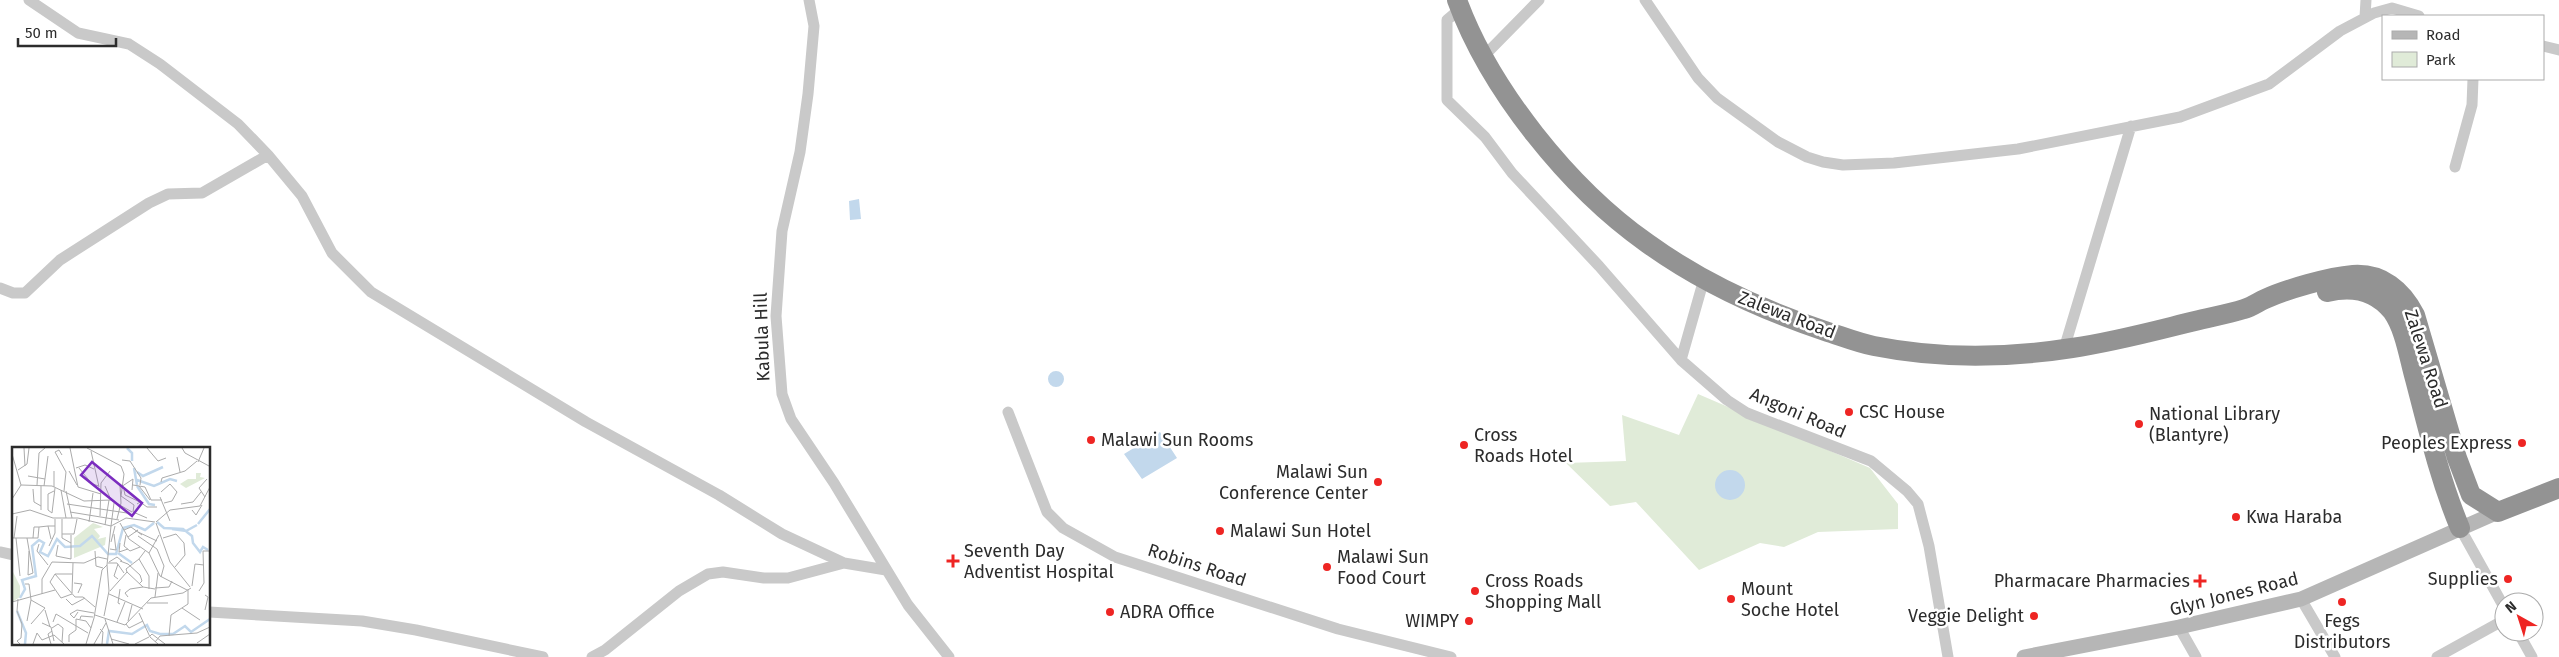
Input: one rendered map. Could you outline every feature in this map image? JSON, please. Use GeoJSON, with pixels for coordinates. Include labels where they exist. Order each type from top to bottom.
{"type":"FeatureCollection","features":[{"type":"Feature","properties":{"kind":"highway","name":"Zalewa Road"},"geometry":{"type":"LineString","coordinates":[[1458,4],[1483,57],[1513,107],[1557,159],[1590,194],[1647,243],[1704,279],[1764,308],[1873,346],[1972,355],[2023,354],[2064,349],[2126,338],[2247,308],[2267,298],[2342,277],[2372,276],[2383,280],[2396,289],[2408,302],[2415,315],[2457,458],[2471,496],[2498,512]]}},
{"type":"Feature","properties":{"kind":"highway","name":"Zalewa Road"},"geometry":{"type":"LineString","coordinates":[[2247,308],[2269,308],[2316,294],[2347,289],[2361,290],[2383,302],[2393,312],[2405,344],[2447,497],[2460,528]]}},
{"type":"Feature","properties":{"kind":"highway"},"geometry":{"type":"LineString","coordinates":[[2498,512],[2559,488]]}},
{"type":"Feature","properties":{"kind":"street"},"geometry":{"type":"LineString","coordinates":[[29,0],[78,33],[120,41],[152,59],[238,124],[268,155],[302,196],[332,253],[371,292],[586,422],[720,495],[782,534],[844,563],[886,570]]}},
{"type":"Feature","properties":{"kind":"street","name":"Kabula Hill"},"geometry":{"type":"LineString","coordinates":[[809,0],[814,26],[808,94],[800,152],[781,240],[776,316],[782,394],[791,419],[834,483],[908,605],[949,657]]}},
{"type":"Feature","properties":{"kind":"street"},"geometry":{"type":"LineString","coordinates":[[1483,57],[1539,0]]}},
{"type":"Feature","properties":{"kind":"street"},"geometry":{"type":"LineString","coordinates":[[1645,0],[1709,91],[1778,142],[1823,162],[1843,165],[1957,157],[2018,148],[2180,117],[2269,84],[2340,30],[2366,17],[2392,8],[2416,15]]}},
{"type":"Feature","properties":{"kind":"street"},"geometry":{"type":"LineString","coordinates":[[2366,0],[2366,17]]}},
{"type":"Feature","properties":{"kind":"street","name":"Angoni Road"},"geometry":{"type":"LineString","coordinates":[[1458,4],[1447,20],[1447,100],[1484,137],[1543,208],[1599,266],[1682,360],[1727,400],[1747,413],[1872,461],[1913,497],[1918,504],[1929,546],[1948,657]]}},
{"type":"Feature","properties":{"kind":"street"},"geometry":{"type":"LineString","coordinates":[[2544,46],[2559,50]]}},
{"type":"Feature","properties":{"kind":"street"},"geometry":{"type":"LineString","coordinates":[[2455,167],[2472,105],[2474,80]]}},
{"type":"Feature","properties":{"kind":"street"},"geometry":{"type":"LineString","coordinates":[[2064,349],[2131,126]]}},
{"type":"Feature","properties":{"kind":"street"},"geometry":{"type":"LineString","coordinates":[[0,288],[13,293],[25,293],[60,260],[150,203],[168,194],[202,193],[268,155]]}},
{"type":"Feature","properties":{"kind":"street"},"geometry":{"type":"LineString","coordinates":[[1682,360],[1704,279]]}},
{"type":"Feature","properties":{"kind":"street","name":"Robins Road"},"geometry":{"type":"LineString","coordinates":[[1008,412],[1047,512],[1063,528],[1116,557],[1338,629],[1451,657]]}},
{"type":"Feature","properties":{"kind":"street","name":"Glyn Jones Road"},"geometry":{"type":"LineString","coordinates":[[2024,657],[2178,627],[2301,599],[2498,512]]}},
{"type":"Feature","properties":{"kind":"street"},"geometry":{"type":"LineString","coordinates":[[2460,528],[2496,592]]}},
{"type":"Feature","properties":{"kind":"street"},"geometry":{"type":"LineString","coordinates":[[592,657],[605,650],[679,592],[708,574],[723,572],[764,578],[788,578],[844,563]]}},
{"type":"Feature","properties":{"kind":"street"},"geometry":{"type":"LineString","coordinates":[[2301,599],[2335,657]]}},
{"type":"Feature","properties":{"kind":"street"},"geometry":{"type":"LineString","coordinates":[[210,612],[362,621],[416,630],[543,657]]}},
{"type":"Feature","properties":{"kind":"street"},"geometry":{"type":"LineString","coordinates":[[2437,657],[2494,626]]}},
{"type":"Feature","properties":{"kind":"street"},"geometry":{"type":"LineString","coordinates":[[2178,627],[2196,657]]}},
{"type":"Feature","properties":{"kind":"street"},"geometry":{"type":"LineString","coordinates":[[2524,642],[2532,657]]}},
{"type":"Feature","properties":{"kind":"green space"},"geometry":{"type":"Polygon","coordinates":[[[1698,394],[1870,468],[1898,504],[1898,529],[1818,532],[1784,547],[1760,543],[1699,570],[1636,502],[1610,506],[1566,463],[1626,461],[1622,415],[1679,435],[1698,394]]]}},
{"type":"Feature","properties":{"kind":"water"},"geometry":{"type":"Polygon","coordinates":[[[859,199],[861,219],[850,220],[849,201],[859,199]]]}},
{"type":"Feature","properties":{"kind":"water"},"geometry":{"type":"Polygon","coordinates":[[[1053,371],[1059,371],[1064,376],[1062,385],[1053,387],[1048,382],[1048,376],[1053,371]]]}},
{"type":"Feature","properties":{"kind":"water"},"geometry":{"type":"Polygon","coordinates":[[[1160,432],[1177,458],[1142,479],[1124,454],[1160,432]]]}},
{"type":"Feature","properties":{"kind":"water"},"geometry":{"type":"Polygon","coordinates":[[[1730,470],[1741,474],[1745,485],[1741,496],[1730,500],[1719,496],[1715,485],[1719,474],[1730,470]]]}},
{"type":"Feature","properties":{"kind":"place","name":"CSC House"},"geometry":{"type":"Point","coordinates":[1849,412]}},
{"type":"Feature","properties":{"kind":"place","name":"National Library (Blantyre)"},"geometry":{"type":"Point","coordinates":[2139,424]}},
{"type":"Feature","properties":{"kind":"place","name":"Malawi Sun Rooms"},"geometry":{"type":"Point","coordinates":[1091,440]}},
{"type":"Feature","properties":{"kind":"place","name":"Peoples Express"},"geometry":{"type":"Point","coordinates":[2522,443]}},
{"type":"Feature","properties":{"kind":"place","name":"Cross Roads Hotel"},"geometry":{"type":"Point","coordinates":[1464,445]}},
{"type":"Feature","properties":{"kind":"place","name":"Malawi Sun Conference Center"},"geometry":{"type":"Point","coordinates":[1378,482]}},
{"type":"Feature","properties":{"kind":"place","name":"Kwa Haraba"},"geometry":{"type":"Point","coordinates":[2236,517]}},
{"type":"Feature","properties":{"kind":"place","name":"Malawi Sun Hotel"},"geometry":{"type":"Point","coordinates":[1220,531]}},
{"type":"Feature","properties":{"kind":"place","name":"Seventh Day Adventist Hospital"},"geometry":{"type":"Point","coordinates":[953,561]}},
{"type":"Feature","properties":{"kind":"place","name":"Malawi Sun Food Court"},"geometry":{"type":"Point","coordinates":[1327,567]}},
{"type":"Feature","properties":{"kind":"place","name":"Supplies"},"geometry":{"type":"Point","coordinates":[2508,579]}},
{"type":"Feature","properties":{"kind":"place","name":"Pharmacare Pharmacies"},"geometry":{"type":"Point","coordinates":[2200,581]}},
{"type":"Feature","properties":{"kind":"place","name":"Cross Roads Shopping Mall"},"geometry":{"type":"Point","coordinates":[1475,591]}},
{"type":"Feature","properties":{"kind":"place","name":"Mount Soche Hotel"},"geometry":{"type":"Point","coordinates":[1731,599]}},
{"type":"Feature","properties":{"kind":"place","name":"Fegs Distributors"},"geometry":{"type":"Point","coordinates":[2342,602]}},
{"type":"Feature","properties":{"kind":"place","name":"ADRA Office"},"geometry":{"type":"Point","coordinates":[1110,612]}},
{"type":"Feature","properties":{"kind":"place","name":"Veggie Delight"},"geometry":{"type":"Point","coordinates":[2034,616]}},
{"type":"Feature","properties":{"kind":"place","name":"WIMPY"},"geometry":{"type":"Point","coordinates":[1469,621]}}]}
